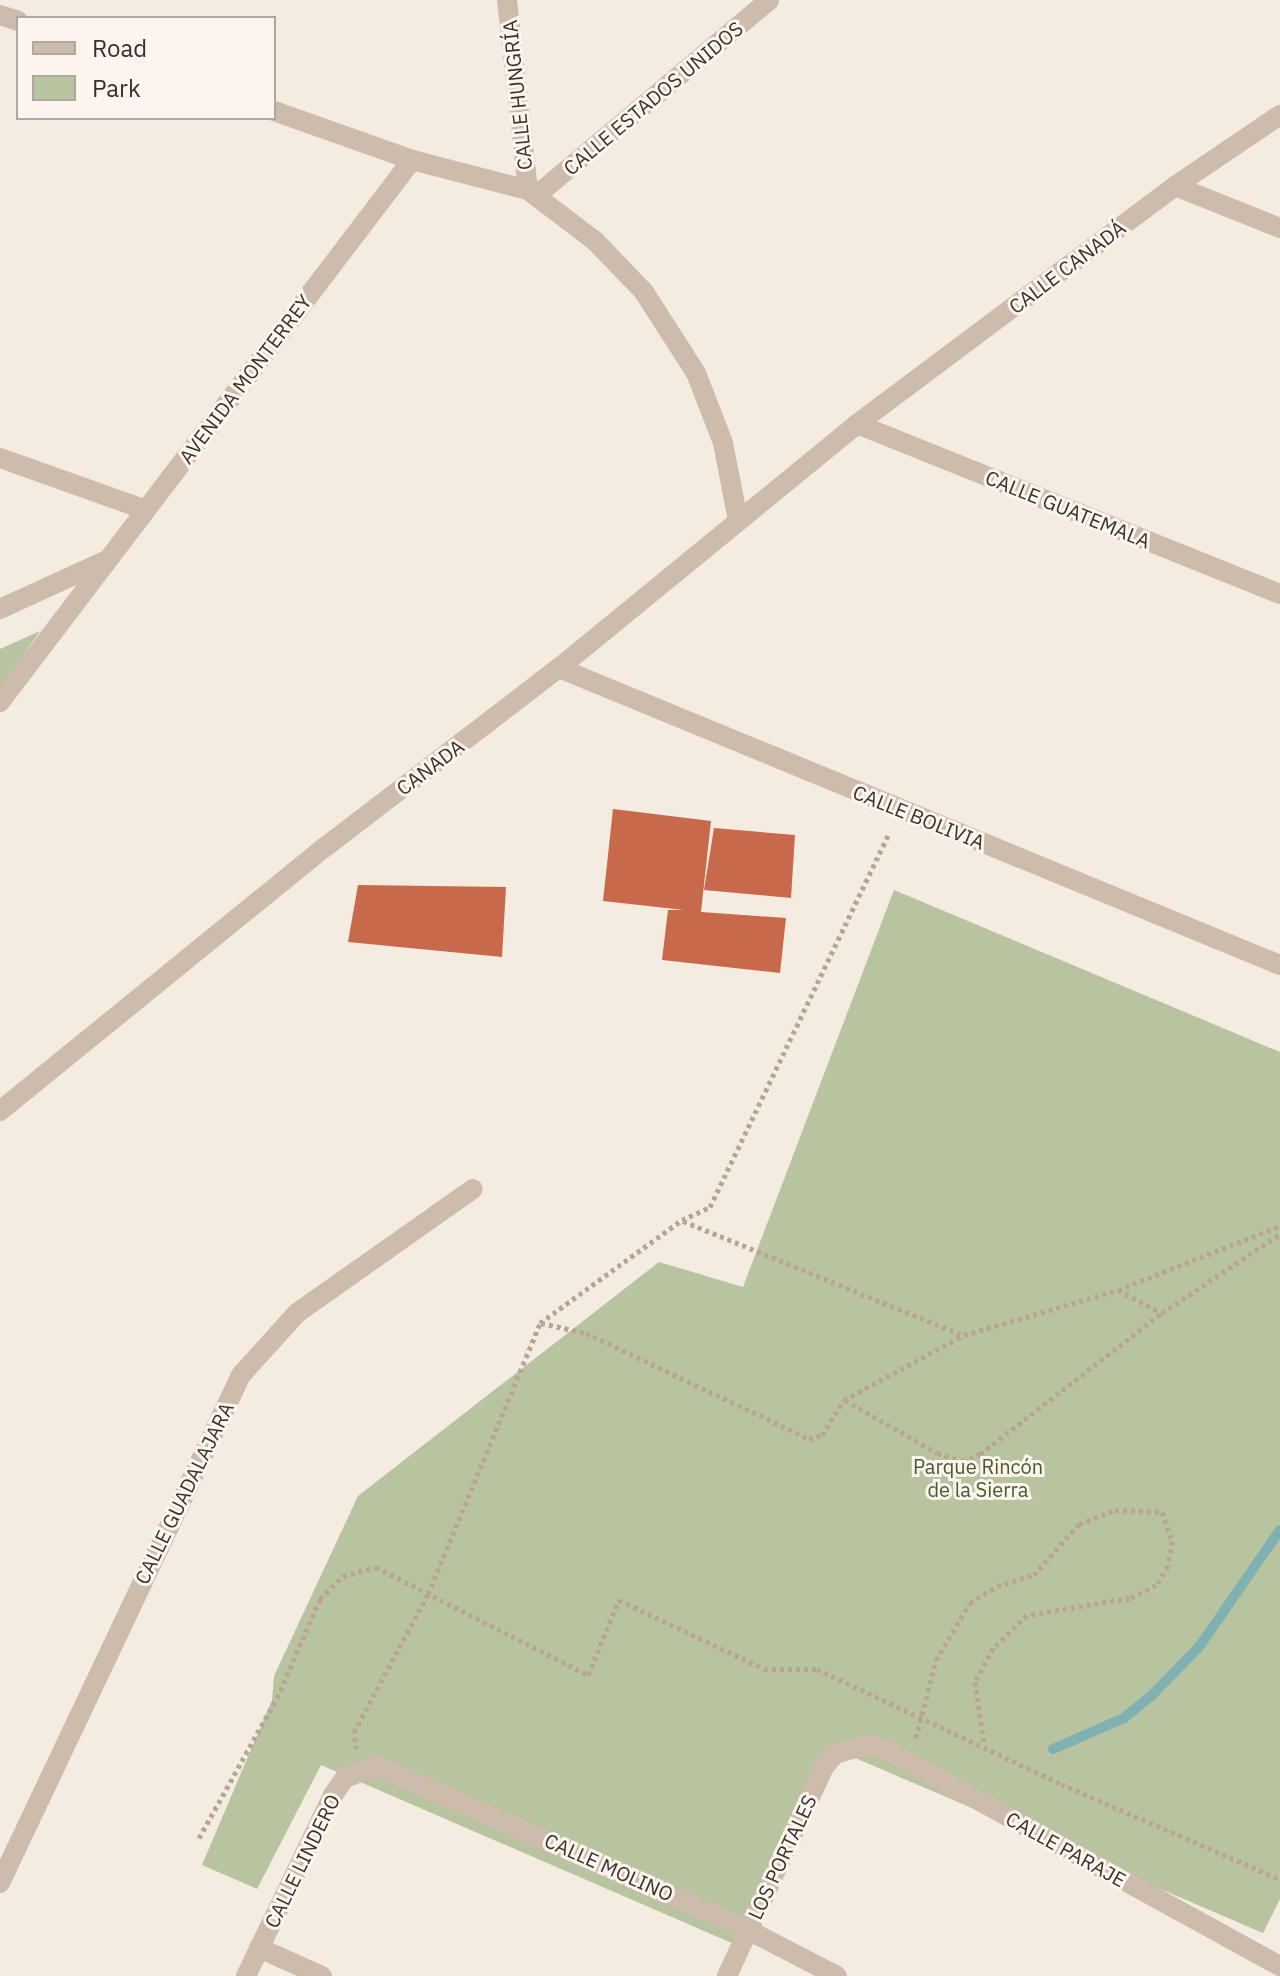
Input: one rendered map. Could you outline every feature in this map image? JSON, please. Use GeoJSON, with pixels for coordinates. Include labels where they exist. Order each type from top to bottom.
{"type":"FeatureCollection","features":[{"type":"Feature","properties":{"kind":"street","name":"CALLE HUNGRÍA"},"geometry":{"type":"LineString","coordinates":[[507,0],[532,192],[595,241],[644,292],[696,373],[723,443],[738,520]]}},
{"type":"Feature","properties":{"kind":"street","name":"CALLE ESTADOS UNIDOS"},"geometry":{"type":"LineString","coordinates":[[532,192],[769,0]]}},
{"type":"Feature","properties":{"kind":"street"},"geometry":{"type":"LineString","coordinates":[[276,112],[412,160],[532,192]]}},
{"type":"Feature","properties":{"kind":"street","name":"CALLE CANADÁ"},"geometry":{"type":"LineString","coordinates":[[857,424],[1175,186],[1280,115]]}},
{"type":"Feature","properties":{"kind":"street","name":"AVENIDA MONTERREY"},"geometry":{"type":"LineString","coordinates":[[0,702],[412,160]]}},
{"type":"Feature","properties":{"kind":"street"},"geometry":{"type":"LineString","coordinates":[[1175,186],[1280,228]]}},
{"type":"Feature","properties":{"kind":"street","name":"CANADA"},"geometry":{"type":"LineString","coordinates":[[1,1110],[311,858],[559,668],[857,424]]}},
{"type":"Feature","properties":{"kind":"street","name":"CALLE GUATEMALA"},"geometry":{"type":"LineString","coordinates":[[857,424],[1280,594]]}},
{"type":"Feature","properties":{"kind":"street"},"geometry":{"type":"LineString","coordinates":[[0,458],[146,510]]}},
{"type":"Feature","properties":{"kind":"street"},"geometry":{"type":"LineString","coordinates":[[0,609],[108,560]]}},
{"type":"Feature","properties":{"kind":"street","name":"CALLE BOLIVIA"},"geometry":{"type":"LineString","coordinates":[[559,668],[1280,965]]}},
{"type":"Feature","properties":{"kind":"street","name":"CALLE GUADALAJARA"},"geometry":{"type":"LineString","coordinates":[[0,1883],[241,1375],[297,1313],[473,1189]]}},
{"type":"Feature","properties":{"kind":"street","name":"CALLE PARAJE"},"geometry":{"type":"LineString","coordinates":[[849,1747],[876,1747],[909,1762],[1280,1966]]}},
{"type":"Feature","properties":{"kind":"street","name":"LOS PORTALES"},"geometry":{"type":"LineString","coordinates":[[727,1976],[824,1767],[849,1747]]}},
{"type":"Feature","properties":{"kind":"street","name":"CALLE MOLINO"},"geometry":{"type":"LineString","coordinates":[[368,1770],[748,1930],[837,1976]]}},
{"type":"Feature","properties":{"kind":"street","name":"CALLE LINDERO"},"geometry":{"type":"LineString","coordinates":[[246,1976],[333,1795],[345,1778],[368,1770]]}},
{"type":"Feature","properties":{"kind":"street"},"geometry":{"type":"LineString","coordinates":[[259,1948],[322,1976]]}},
{"type":"Feature","properties":{"kind":"path"},"geometry":{"type":"LineString","coordinates":[[368,1770],[354,1732],[428,1594],[540,1323],[682,1220],[710,1207],[901,809]]}},
{"type":"Feature","properties":{"kind":"path"},"geometry":{"type":"LineString","coordinates":[[682,1220],[964,1335]]}},
{"type":"Feature","properties":{"kind":"path"},"geometry":{"type":"LineString","coordinates":[[540,1323],[586,1333],[809,1439],[822,1435],[844,1400],[964,1335],[1118,1290],[1280,1226]]}},
{"type":"Feature","properties":{"kind":"path"},"geometry":{"type":"LineString","coordinates":[[844,1400],[937,1453],[962,1461],[980,1454],[1162,1313],[1280,1234]]}},
{"type":"Feature","properties":{"kind":"path"},"geometry":{"type":"LineString","coordinates":[[1118,1290],[1162,1313]]}},
{"type":"Feature","properties":{"kind":"path"},"geometry":{"type":"LineString","coordinates":[[909,1762],[936,1660],[970,1603],[997,1586],[1034,1575],[1079,1524],[1115,1510],[1162,1512],[1172,1541],[1168,1566],[1156,1585],[1130,1598],[1027,1615],[993,1648],[975,1682],[984,1745]]}},
{"type":"Feature","properties":{"kind":"path"},"geometry":{"type":"LineString","coordinates":[[199,1838],[277,1698],[320,1599],[343,1576],[376,1567],[588,1675],[619,1600],[764,1669],[817,1669],[984,1745],[1073,1790],[1280,1879]]}},
{"type":"Feature","properties":{"kind":"green space"},"geometry":{"type":"Polygon","coordinates":[[[40,631],[0,688],[0,649],[40,631]]]}},
{"type":"Feature","properties":{"kind":"green space","name":"Parque Rincón de la Sierra"},"geometry":{"type":"Polygon","coordinates":[[[894,890],[1280,1052],[1280,1899],[1263,1933],[832,1748],[741,1947],[321,1765],[257,1889],[202,1865],[272,1700],[274,1676],[358,1496],[659,1262],[743,1287],[894,890]]]}},
{"type":"Feature","properties":{"kind":"building"},"geometry":{"type":"Polygon","coordinates":[[[613,809],[711,821],[701,912],[786,918],[780,973],[662,960],[668,910],[684,910],[603,901],[613,809]]]}},
{"type":"Feature","properties":{"kind":"building"},"geometry":{"type":"Polygon","coordinates":[[[714,828],[795,835],[791,898],[704,890],[714,828]]]}},
{"type":"Feature","properties":{"kind":"building"},"geometry":{"type":"Polygon","coordinates":[[[358,885],[506,887],[502,957],[348,942],[358,885]]]}},
{"type":"Feature","properties":{"kind":"waterway"},"geometry":{"type":"LineString","coordinates":[[1053,1749],[1124,1718],[1151,1696],[1199,1647],[1280,1530]]}}]}
